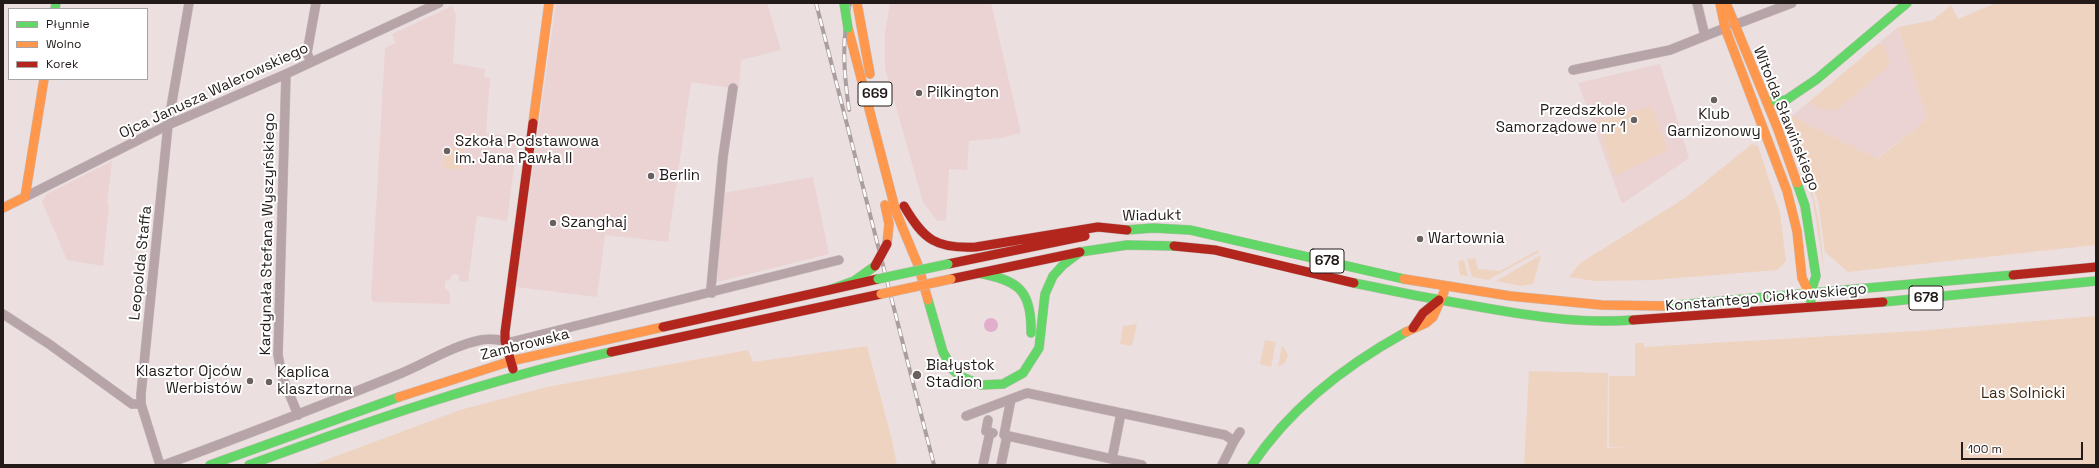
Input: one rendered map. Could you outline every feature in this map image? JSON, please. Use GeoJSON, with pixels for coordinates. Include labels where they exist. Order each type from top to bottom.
{"type":"FeatureCollection","features":[{"type":"Feature","properties":{"kind":"main road"},"geometry":{"type":"LineString","coordinates":[[516,376],[505,340],[549,3]]}},
{"type":"Feature","properties":{"kind":"main road"},"geometry":{"type":"LineString","coordinates":[[829,290],[854,281],[875,266],[887,244],[889,235],[888,219],[859,102],[852,65],[844,3]]}},
{"type":"Feature","properties":{"kind":"main road","name":"Witolda Sławińskiego"},"geometry":{"type":"LineString","coordinates":[[1720,3],[1725,28],[1790,201],[1797,231],[1802,278],[1810,294]]}},
{"type":"Feature","properties":{"kind":"main road","name":"Witolda Sławińskiego"},"geometry":{"type":"LineString","coordinates":[[1726,3],[1768,102],[1796,175],[1805,206],[1816,276],[1810,294],[1811,309]]}},
{"type":"Feature","properties":{"kind":"main road"},"geometry":{"type":"LineString","coordinates":[[1755,107],[1768,102],[1783,91],[1803,87],[1817,79],[1907,3]]}},
{"type":"Feature","properties":{"kind":"main road","name":"669"},"geometry":{"type":"LineString","coordinates":[[858,5],[873,85],[904,206]]}},
{"type":"Feature","properties":{"kind":"main road"},"geometry":{"type":"LineString","coordinates":[[1725,28],[1734,24]]}},
{"type":"Feature","properties":{"kind":"main road"},"geometry":{"type":"LineString","coordinates":[[848,28],[896,212],[918,265],[943,352],[953,370],[966,380],[988,385],[1003,384],[1023,373],[1035,358],[1039,348],[1043,305],[1048,285],[1063,265],[1080,252]]}},
{"type":"Feature","properties":{"kind":"main road"},"geometry":{"type":"LineString","coordinates":[[25,197],[44,80]]}},
{"type":"Feature","properties":{"kind":"main road","name":"Ojca Janusza Walerowskiego"},"geometry":{"type":"LineString","coordinates":[[3,208],[25,197]]}},
{"type":"Feature","properties":{"kind":"main road"},"geometry":{"type":"LineString","coordinates":[[904,206],[916,226],[924,235],[940,244],[958,248],[971,248],[1017,239],[1098,227],[1120,230]]}},
{"type":"Feature","properties":{"kind":"main road"},"geometry":{"type":"LineString","coordinates":[[904,206],[912,233],[932,282],[950,347],[960,364],[976,375],[1000,375],[1015,367],[1027,352],[1032,306],[1025,292],[1010,280],[1000,276],[978,273]]}},
{"type":"Feature","properties":{"kind":"main road","name":"Wiadukt"},"geometry":{"type":"LineString","coordinates":[[855,285],[1080,236],[1120,230],[1169,228],[1207,232],[1411,280],[1448,287]]}},
{"type":"Feature","properties":{"kind":"main road","name":"Wiadukt"},"geometry":{"type":"LineString","coordinates":[[860,299],[1080,252],[1144,244],[1202,248],[1243,255],[1399,293],[1439,300]]}},
{"type":"Feature","properties":{"kind":"main road","name":"Konstantego Ciołkowskiego"},"geometry":{"type":"LineString","coordinates":[[1448,287],[1540,300],[1647,307],[1690,305],[2096,266]]}},
{"type":"Feature","properties":{"kind":"main road","name":"Konstantego Ciołkowskiego"},"geometry":{"type":"LineString","coordinates":[[1439,300],[1519,314],[1568,319],[1640,322],[1811,309],[2096,281]]}},
{"type":"Feature","properties":{"kind":"main road","name":"Zambrowska"},"geometry":{"type":"LineString","coordinates":[[210,465],[392,399],[511,361],[855,285]]}},
{"type":"Feature","properties":{"kind":"main road"},"geometry":{"type":"LineString","coordinates":[[1252,465],[1283,426],[1328,383],[1346,369],[1413,328],[1423,313],[1439,300],[1448,287]]}},
{"type":"Feature","properties":{"kind":"main road","name":"Zambrowska"},"geometry":{"type":"LineString","coordinates":[[249,465],[395,413],[516,376],[598,356],[860,299]]}},
{"type":"Feature","properties":{"kind":"main road"},"geometry":{"type":"LineString","coordinates":[[1690,305],[1691,318]]}},
{"type":"Feature","properties":{"kind":"street","name":"Leopolda Staffa"},"geometry":{"type":"LineString","coordinates":[[141,404],[168,125],[189,3]]}},
{"type":"Feature","properties":{"kind":"street"},"geometry":{"type":"LineString","coordinates":[[311,62],[307,53],[316,3]]}},
{"type":"Feature","properties":{"kind":"street","name":"Ojca Janusza Walerowskiego"},"geometry":{"type":"LineString","coordinates":[[25,197],[168,125],[286,74],[439,3]]}},
{"type":"Feature","properties":{"kind":"street"},"geometry":{"type":"LineString","coordinates":[[1697,3],[1705,36]]}},
{"type":"Feature","properties":{"kind":"street"},"geometry":{"type":"LineString","coordinates":[[1734,24],[1790,3]]}},
{"type":"Feature","properties":{"kind":"street"},"geometry":{"type":"LineString","coordinates":[[1573,70],[1670,50],[1725,28]]}},
{"type":"Feature","properties":{"kind":"street","name":"Kardynała Stefana Wyszyńskiego"},"geometry":{"type":"LineString","coordinates":[[286,74],[278,355],[282,376],[298,415]]}},
{"type":"Feature","properties":{"kind":"street"},"geometry":{"type":"LineString","coordinates":[[712,293],[711,288],[723,157],[733,88]]}},
{"type":"Feature","properties":{"kind":"street","name":"Zambrowska"},"geometry":{"type":"LineString","coordinates":[[164,465],[298,415],[412,369],[456,348],[480,340],[505,340],[511,342],[840,260]]}},
{"type":"Feature","properties":{"kind":"street"},"geometry":{"type":"LineString","coordinates":[[3,314],[49,344],[132,404],[141,404],[160,465]]}},
{"type":"Feature","properties":{"kind":"street"},"geometry":{"type":"LineString","coordinates":[[966,416],[1011,399],[1030,394],[1225,435],[1234,441]]}},
{"type":"Feature","properties":{"kind":"street"},"geometry":{"type":"LineString","coordinates":[[1001,465],[1011,399]]}},
{"type":"Feature","properties":{"kind":"street"},"geometry":{"type":"LineString","coordinates":[[1112,459],[1121,413]]}},
{"type":"Feature","properties":{"kind":"street"},"geometry":{"type":"LineString","coordinates":[[988,420],[986,432],[1142,465]]}},
{"type":"Feature","properties":{"kind":"street"},"geometry":{"type":"LineString","coordinates":[[983,465],[990,432]]}},
{"type":"Feature","properties":{"kind":"street"},"geometry":{"type":"LineString","coordinates":[[1222,465],[1240,432]]}},
{"type":"Feature","properties":{"kind":"shaded area"},"geometry":{"type":"Polygon","coordinates":[[[556,3],[767,3],[781,50],[741,60],[739,89],[691,82],[668,242],[605,235],[597,297],[516,287],[556,3]]]}},
{"type":"Feature","properties":{"kind":"shaded area"},"geometry":{"type":"Polygon","coordinates":[[[890,3],[991,3],[1021,133],[1001,138],[969,141],[967,170],[949,169],[946,220],[937,221],[923,202],[885,68],[885,32],[890,3]]]}},
{"type":"Feature","properties":{"kind":"shaded area","name":"Szkoła Podstawowa im. Jana Pawła II"},"geometry":{"type":"Polygon","coordinates":[[[452,6],[456,15],[453,63],[485,69],[484,77],[490,78],[486,133],[518,137],[507,221],[477,216],[468,282],[459,281],[459,275],[453,274],[449,280],[445,281],[445,288],[450,293],[450,304],[373,302],[371,298],[385,48],[396,43],[392,34],[452,6]]]}},
{"type":"Feature","properties":{"kind":"shaded area"},"geometry":{"type":"Polygon","coordinates":[[[1898,27],[1927,119],[1876,159],[1792,116],[1809,102],[1813,105],[1885,47],[1879,43],[1898,27]]]}},
{"type":"Feature","properties":{"kind":"shaded area","name":"Przedszkole Samorządowe nr 1"},"geometry":{"type":"Polygon","coordinates":[[[1660,64],[1689,158],[1622,204],[1578,83],[1660,64]]]}},
{"type":"Feature","properties":{"kind":"shaded area"},"geometry":{"type":"Polygon","coordinates":[[[112,161],[107,204],[109,205],[103,266],[67,260],[42,202],[47,194],[112,161]]]}},
{"type":"Feature","properties":{"kind":"shaded area"},"geometry":{"type":"Polygon","coordinates":[[[813,177],[829,254],[717,282],[723,193],[813,177]]]}},
{"type":"Feature","properties":{"kind":"shaded area"},"geometry":{"type":"Polygon","coordinates":[[[988,318],[994,318],[998,322],[998,328],[994,332],[988,332],[984,328],[984,322],[988,318]]]}},
{"type":"Feature","properties":{"kind":"green space"},"geometry":{"type":"Polygon","coordinates":[[[1996,3],[2096,3],[2096,245],[1848,272],[1825,252],[1818,201],[1790,123],[1792,116],[1877,159],[1927,119],[1898,27],[1933,20],[1951,5],[1958,19],[1996,3]]]}},
{"type":"Feature","properties":{"kind":"green space"},"geometry":{"type":"Polygon","coordinates":[[[1879,43],[1885,47],[1890,65],[1838,109],[1823,109],[1809,102],[1879,43]]]}},
{"type":"Feature","properties":{"kind":"green space"},"geometry":{"type":"Polygon","coordinates":[[[1651,106],[1668,150],[1615,176],[1597,121],[1651,106]]]}},
{"type":"Feature","properties":{"kind":"green space"},"geometry":{"type":"Polygon","coordinates":[[[1787,124],[1815,203],[1820,228],[1824,270],[1813,201],[1787,124]]]}},
{"type":"Feature","properties":{"kind":"green space"},"geometry":{"type":"Polygon","coordinates":[[[1752,144],[1758,146],[1780,213],[1786,261],[1777,270],[1654,280],[1595,281],[1569,277],[1580,263],[1685,198],[1752,144]]]}},
{"type":"Feature","properties":{"kind":"green space"},"geometry":{"type":"Polygon","coordinates":[[[445,148],[463,149],[461,170],[444,168],[445,148]]]}},
{"type":"Feature","properties":{"kind":"green space"},"geometry":{"type":"Polygon","coordinates":[[[1538,250],[1539,252],[1488,280],[1472,277],[1467,259],[1475,258],[1478,269],[1500,271],[1538,250]]]}},
{"type":"Feature","properties":{"kind":"green space"},"geometry":{"type":"Polygon","coordinates":[[[1541,256],[1533,284],[1521,286],[1496,281],[1541,256]]]}},
{"type":"Feature","properties":{"kind":"green space"},"geometry":{"type":"Polygon","coordinates":[[[1464,260],[1468,276],[1460,275],[1458,261],[1464,260]]]}},
{"type":"Feature","properties":{"kind":"green space","name":"Las Solnicki"},"geometry":{"type":"Polygon","coordinates":[[[2096,316],[2096,465],[1524,465],[1529,371],[1608,373],[1607,448],[1629,448],[1609,447],[1609,376],[1635,376],[1635,343],[1644,343],[1644,347],[1917,331],[2096,316]]]}},
{"type":"Feature","properties":{"kind":"green space"},"geometry":{"type":"Polygon","coordinates":[[[1137,324],[1132,346],[1120,344],[1123,326],[1137,324]]]}},
{"type":"Feature","properties":{"kind":"green space"},"geometry":{"type":"Polygon","coordinates":[[[1265,340],[1276,342],[1271,367],[1260,364],[1265,340]]]}},
{"type":"Feature","properties":{"kind":"green space"},"geometry":{"type":"Polygon","coordinates":[[[1282,345],[1288,355],[1286,362],[1278,367],[1282,345]]]}},
{"type":"Feature","properties":{"kind":"green space"},"geometry":{"type":"Polygon","coordinates":[[[867,346],[892,440],[897,465],[312,465],[460,410],[547,387],[748,350],[753,362],[867,346]]]}},
{"type":"Feature","properties":{"kind":"railway"},"geometry":{"type":"LineString","coordinates":[[816,3],[934,465]]}},
{"type":"Feature","properties":{"kind":"railway"},"geometry":{"type":"LineString","coordinates":[[849,110],[844,43],[850,3]]}},
{"type":"Feature","properties":{"kind":"traffic: fast"},"geometry":{"type":"LineString","coordinates":[[55,8],[56,3]]}},
{"type":"Feature","properties":{"kind":"traffic: fast"},"geometry":{"type":"LineString","coordinates":[[844,3],[848,28]]}},
{"type":"Feature","properties":{"kind":"traffic: fast"},"geometry":{"type":"LineString","coordinates":[[1767,102],[1786,100],[1817,79],[1907,3]]}},
{"type":"Feature","properties":{"kind":"traffic: fast"},"geometry":{"type":"LineString","coordinates":[[1797,183],[1805,206],[1816,276],[1810,294],[1811,303]]}},
{"type":"Feature","properties":{"kind":"traffic: fast"},"geometry":{"type":"LineString","coordinates":[[1127,230],[1153,228],[1190,230],[1404,279]]}},
{"type":"Feature","properties":{"kind":"traffic: fast"},"geometry":{"type":"LineString","coordinates":[[928,300],[943,352],[953,370],[960,376],[981,385],[1003,384],[1023,373],[1039,348],[1045,294],[1053,276],[1063,265],[1080,252],[1127,245],[1174,246]]}},
{"type":"Feature","properties":{"kind":"traffic: fast"},"geometry":{"type":"LineString","coordinates":[[878,279],[948,264]]}},
{"type":"Feature","properties":{"kind":"traffic: fast"},"geometry":{"type":"LineString","coordinates":[[829,290],[854,281],[875,266]]}},
{"type":"Feature","properties":{"kind":"traffic: fast"},"geometry":{"type":"LineString","coordinates":[[978,273],[1003,279],[1013,284],[1020,290],[1029,306],[1031,333]]}},
{"type":"Feature","properties":{"kind":"traffic: fast"},"geometry":{"type":"LineString","coordinates":[[1666,306],[2013,275]]}},
{"type":"Feature","properties":{"kind":"traffic: fast"},"geometry":{"type":"LineString","coordinates":[[1883,302],[2096,281]]}},
{"type":"Feature","properties":{"kind":"traffic: fast"},"geometry":{"type":"LineString","coordinates":[[1354,283],[1448,302],[1537,316],[1595,321],[1633,320]]}},
{"type":"Feature","properties":{"kind":"traffic: fast"},"geometry":{"type":"LineString","coordinates":[[1252,465],[1267,444],[1284,425],[1321,390],[1362,359],[1406,332]]}},
{"type":"Feature","properties":{"kind":"traffic: fast"},"geometry":{"type":"LineString","coordinates":[[249,465],[428,402],[519,375],[611,352]]}},
{"type":"Feature","properties":{"kind":"traffic: fast"},"geometry":{"type":"LineString","coordinates":[[210,465],[399,397]]}},
{"type":"Feature","properties":{"kind":"traffic: slow"},"geometry":{"type":"LineString","coordinates":[[533,123],[549,3]]}},
{"type":"Feature","properties":{"kind":"traffic: slow"},"geometry":{"type":"LineString","coordinates":[[857,3],[870,74]]}},
{"type":"Feature","properties":{"kind":"traffic: slow"},"geometry":{"type":"LineString","coordinates":[[1720,3],[1725,28],[1787,191],[1797,231],[1802,278],[1810,294]]}},
{"type":"Feature","properties":{"kind":"traffic: slow"},"geometry":{"type":"LineString","coordinates":[[1726,3],[1777,127],[1797,183]]}},
{"type":"Feature","properties":{"kind":"traffic: slow"},"geometry":{"type":"LineString","coordinates":[[848,28],[896,212],[918,265],[928,300]]}},
{"type":"Feature","properties":{"kind":"traffic: slow"},"geometry":{"type":"LineString","coordinates":[[3,208],[25,197],[44,80]]}},
{"type":"Feature","properties":{"kind":"traffic: slow"},"geometry":{"type":"LineString","coordinates":[[885,205],[889,224],[887,244]]}},
{"type":"Feature","properties":{"kind":"traffic: slow"},"geometry":{"type":"LineString","coordinates":[[881,294],[951,279]]}},
{"type":"Feature","properties":{"kind":"traffic: slow"},"geometry":{"type":"LineString","coordinates":[[1404,279],[1510,296],[1602,305],[1666,306]]}},
{"type":"Feature","properties":{"kind":"traffic: slow"},"geometry":{"type":"LineString","coordinates":[[1406,332],[1426,323],[1433,317],[1444,292]]}},
{"type":"Feature","properties":{"kind":"traffic: slow"},"geometry":{"type":"LineString","coordinates":[[399,397],[511,361],[663,327]]}},
{"type":"Feature","properties":{"kind":"traffic: jam"},"geometry":{"type":"LineString","coordinates":[[513,369],[505,341],[505,332],[533,123]]}},
{"type":"Feature","properties":{"kind":"traffic: jam"},"geometry":{"type":"LineString","coordinates":[[904,206],[918,227],[932,240],[951,246],[976,247],[1098,227],[1127,230]]}},
{"type":"Feature","properties":{"kind":"traffic: jam"},"geometry":{"type":"LineString","coordinates":[[948,264],[1085,236]]}},
{"type":"Feature","properties":{"kind":"traffic: jam"},"geometry":{"type":"LineString","coordinates":[[875,266],[887,244]]}},
{"type":"Feature","properties":{"kind":"traffic: jam"},"geometry":{"type":"LineString","coordinates":[[1174,246],[1215,250],[1354,283]]}},
{"type":"Feature","properties":{"kind":"traffic: jam"},"geometry":{"type":"LineString","coordinates":[[951,279],[1080,252]]}},
{"type":"Feature","properties":{"kind":"traffic: jam"},"geometry":{"type":"LineString","coordinates":[[2013,275],[2096,267]]}},
{"type":"Feature","properties":{"kind":"traffic: jam"},"geometry":{"type":"LineString","coordinates":[[663,327],[878,279]]}},
{"type":"Feature","properties":{"kind":"traffic: jam"},"geometry":{"type":"LineString","coordinates":[[611,352],[881,294]]}},
{"type":"Feature","properties":{"kind":"traffic: jam"},"geometry":{"type":"LineString","coordinates":[[1413,328],[1423,313],[1439,300]]}},
{"type":"Feature","properties":{"kind":"traffic: jam"},"geometry":{"type":"LineString","coordinates":[[1633,320],[1883,302]]}},
{"type":"Feature","properties":{"kind":"place","name":"Pilkington"},"geometry":{"type":"Point","coordinates":[919,93]}},
{"type":"Feature","properties":{"kind":"place","name":"Klub Garnizonowy"},"geometry":{"type":"Point","coordinates":[1714,100]}},
{"type":"Feature","properties":{"kind":"place","name":"Przedszkole Samorządowe nr 1"},"geometry":{"type":"Point","coordinates":[1634,120]}},
{"type":"Feature","properties":{"kind":"place","name":"Szkoła Podstawowa im. Jana Pawła II"},"geometry":{"type":"Point","coordinates":[447,151]}},
{"type":"Feature","properties":{"kind":"place","name":"Berlin"},"geometry":{"type":"Point","coordinates":[651,176]}},
{"type":"Feature","properties":{"kind":"place","name":"Szanghaj"},"geometry":{"type":"Point","coordinates":[553,223]}},
{"type":"Feature","properties":{"kind":"place","name":"Wartownia"},"geometry":{"type":"Point","coordinates":[1420,239]}},
{"type":"Feature","properties":{"kind":"place","name":"Białystok Stadion"},"geometry":{"type":"Point","coordinates":[917,375]}},
{"type":"Feature","properties":{"kind":"place","name":"Klasztor Ojców Werbistów"},"geometry":{"type":"Point","coordinates":[250,381]}},
{"type":"Feature","properties":{"kind":"place","name":"Kaplica klasztorna"},"geometry":{"type":"Point","coordinates":[269,382]}}]}
